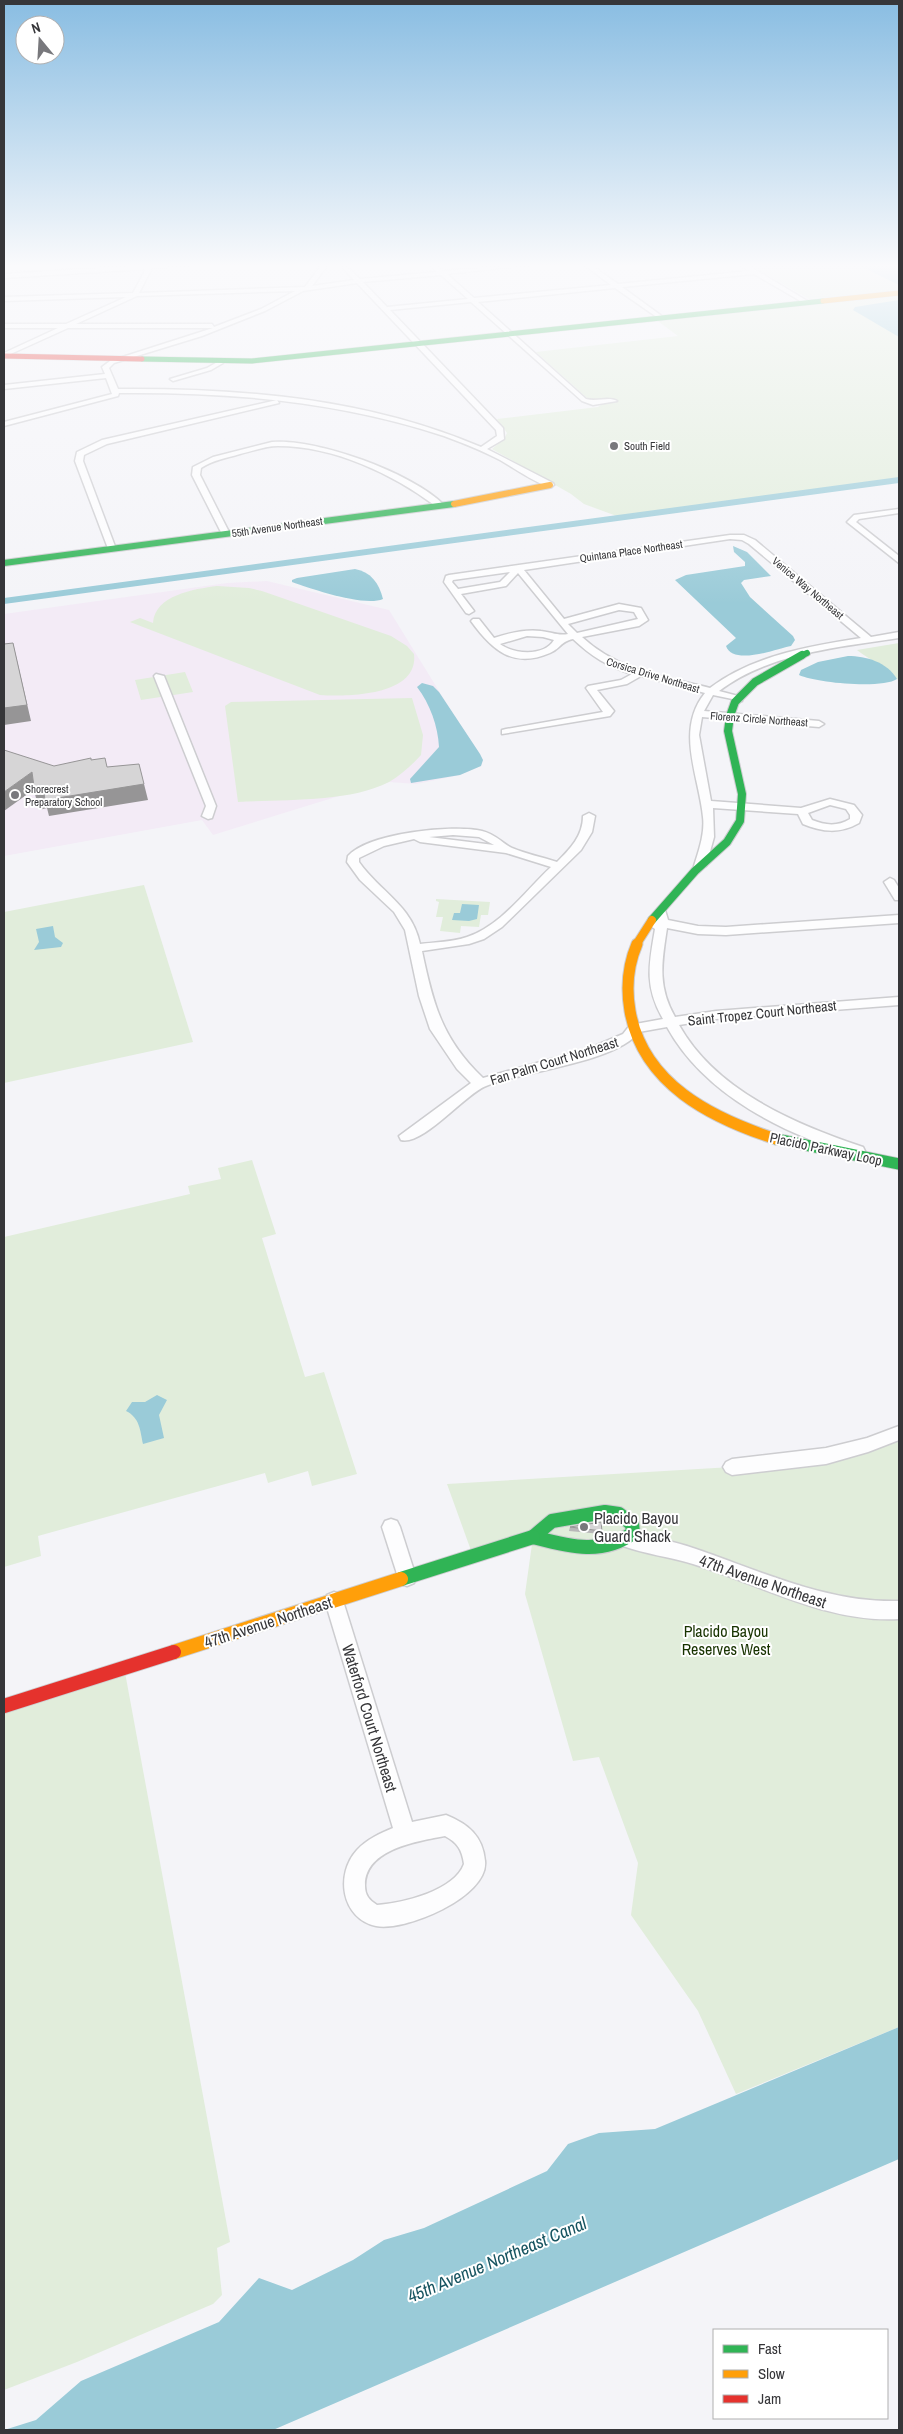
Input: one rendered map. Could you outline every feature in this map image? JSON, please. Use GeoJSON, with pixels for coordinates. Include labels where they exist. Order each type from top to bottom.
{"type":"FeatureCollection","features":[{"type":"Feature","properties":{"kind":"street"},"geometry":{"type":"LineString","coordinates":[[4,387],[102,377]]}},
{"type":"Feature","properties":{"kind":"street"},"geometry":{"type":"LineString","coordinates":[[4,424],[116,395],[108,377]]}},
{"type":"Feature","properties":{"kind":"street"},"geometry":{"type":"LineString","coordinates":[[449,377],[500,430],[501,438],[484,448]]}},
{"type":"Feature","properties":{"kind":"street"},"geometry":{"type":"LineString","coordinates":[[558,377],[584,400],[594,403],[614,401]]}},
{"type":"Feature","properties":{"kind":"street"},"geometry":{"type":"LineString","coordinates":[[115,391],[218,393],[288,399],[394,418],[484,448],[518,465],[550,485]]}},
{"type":"Feature","properties":{"kind":"street"},"geometry":{"type":"LineString","coordinates":[[112,549],[79,461],[80,454],[83,451],[105,442],[288,399]]}},
{"type":"Feature","properties":{"kind":"street"},"geometry":{"type":"LineString","coordinates":[[226,534],[196,471],[202,464],[217,458],[269,445],[296,445],[353,460],[392,475],[416,488],[440,505]]}},
{"type":"Feature","properties":{"kind":"street","name":"55th Avenue Northeast"},"geometry":{"type":"LineString","coordinates":[[4,563],[440,505],[550,485]]}},
{"type":"Feature","properties":{"kind":"street"},"geometry":{"type":"LineString","coordinates":[[899,511],[857,517],[851,522],[899,560]]}},
{"type":"Feature","properties":{"kind":"street","name":"Quintana Place Northeast"},"geometry":{"type":"LineString","coordinates":[[455,592],[448,582],[449,578],[730,537],[744,538]]}},
{"type":"Feature","properties":{"kind":"street","name":"Venice Way Northeast"},"geometry":{"type":"LineString","coordinates":[[744,538],[788,570],[869,640]]}},
{"type":"Feature","properties":{"kind":"street"},"geometry":{"type":"LineString","coordinates":[[469,611],[455,592],[504,584],[518,568]]}},
{"type":"Feature","properties":{"kind":"street","name":"Corsica Drive Northeast"},"geometry":{"type":"LineString","coordinates":[[518,568],[585,648],[600,659],[640,673],[738,700]]}},
{"type":"Feature","properties":{"kind":"street"},"geometry":{"type":"LineString","coordinates":[[495,645],[495,641],[521,634],[541,632],[559,639],[574,634],[636,624],[643,620],[643,616],[638,610],[622,607],[601,610],[576,620],[563,622]]}},
{"type":"Feature","properties":{"kind":"street"},"geometry":{"type":"LineString","coordinates":[[476,621],[495,645],[501,651],[510,655],[520,655],[553,648],[558,645],[559,639]]}},
{"type":"Feature","properties":{"kind":"street","name":"Placido Parkway Loop"},"geometry":{"type":"LineString","coordinates":[[700,866],[708,838],[707,804],[694,735],[698,714],[710,693],[738,674],[759,665],[807,653],[899,635]]}},
{"type":"Feature","properties":{"kind":"street","name":"Placido Parkway Loop"},"geometry":{"type":"LineString","coordinates":[[807,653],[756,679],[743,691],[738,700],[728,728],[743,813],[738,827],[725,843],[700,866],[662,918],[656,944],[655,976],[664,1013],[687,1048],[703,1066],[751,1104],[808,1133],[895,1164]]}},
{"type":"Feature","properties":{"kind":"street"},"geometry":{"type":"LineString","coordinates":[[506,732],[606,714],[609,711],[591,688],[624,682],[640,673]]}},
{"type":"Feature","properties":{"kind":"street"},"geometry":{"type":"LineString","coordinates":[[160,676],[211,806],[208,816]]}},
{"type":"Feature","properties":{"kind":"street","name":"Florenz Circle Northeast"},"geometry":{"type":"LineString","coordinates":[[698,714],[819,724]]}},
{"type":"Feature","properties":{"kind":"street"},"geometry":{"type":"LineString","coordinates":[[707,804],[802,812]]}},
{"type":"Feature","properties":{"kind":"street"},"geometry":{"type":"LineString","coordinates":[[416,948],[462,942],[479,937],[492,929],[509,916],[566,859],[584,836],[589,826],[589,816]]}},
{"type":"Feature","properties":{"kind":"street"},"geometry":{"type":"LineString","coordinates":[[480,1084],[462,1066],[437,1029],[426,996],[416,948],[410,930],[399,910],[364,878],[353,862],[354,856],[374,845],[412,837],[441,843],[507,850],[558,866]]}},
{"type":"Feature","properties":{"kind":"street"},"geometry":{"type":"LineString","coordinates":[[890,882],[899,897]]}},
{"type":"Feature","properties":{"kind":"street"},"geometry":{"type":"LineString","coordinates":[[647,928],[662,918],[698,930],[726,932],[899,919]]}},
{"type":"Feature","properties":{"kind":"street","name":"Placido Parkway Loop"},"geometry":{"type":"LineString","coordinates":[[647,928],[632,959],[624,984],[632,1032],[655,1070],[681,1093],[717,1117],[776,1140],[836,1154],[895,1164]]}},
{"type":"Feature","properties":{"kind":"street","name":"Saint Tropez Court Northeast"},"geometry":{"type":"LineString","coordinates":[[632,1032],[716,1015],[899,1001]]}},
{"type":"Feature","properties":{"kind":"street","name":"Fan Palm Court Northeast"},"geometry":{"type":"LineString","coordinates":[[406,1136],[423,1126],[480,1084],[595,1051],[632,1032]]}},
{"type":"Feature","properties":{"kind":"street"},"geometry":{"type":"LineString","coordinates":[[732,1468],[826,1456],[899,1433]]}},
{"type":"Feature","properties":{"kind":"street","name":"47th Avenue Northeast"},"geometry":{"type":"LineString","coordinates":[[4,1706],[533,1537],[552,1521],[605,1512],[619,1514],[632,1524],[633,1533],[629,1540],[618,1546],[594,1547],[573,1546],[533,1537]]}},
{"type":"Feature","properties":{"kind":"street"},"geometry":{"type":"LineString","coordinates":[[391,1527],[407,1577]]}},
{"type":"Feature","properties":{"kind":"street","name":"47th Avenue Northeast"},"geometry":{"type":"LineString","coordinates":[[629,1540],[693,1556],[828,1604],[870,1611],[899,1610]]}},
{"type":"Feature","properties":{"kind":"street","name":"Waterford Court Northeast"},"geometry":{"type":"LineString","coordinates":[[334,1601],[406,1835]]}},
{"type":"Feature","properties":{"kind":"street"},"geometry":{"type":"LineString","coordinates":[[446,1826],[460,1831],[470,1842],[475,1856],[474,1872],[463,1885],[449,1896],[383,1916],[367,1911],[358,1901],[353,1887],[356,1871],[365,1857],[381,1845],[406,1835],[446,1826]]}},
{"type":"Feature","properties":{"kind":"shaded area"},"geometry":{"type":"Polygon","coordinates":[[[267,581],[389,610],[480,754],[483,760],[481,766],[460,775],[416,784],[389,782],[368,790],[339,796],[213,835],[202,820],[4,856],[4,614],[227,583],[267,581]]]}},
{"type":"Feature","properties":{"kind":"green space"},"geometry":{"type":"Polygon","coordinates":[[[563,377],[899,377],[899,480],[622,518],[584,504],[571,494],[492,449],[504,439],[507,433],[497,419],[598,407],[601,405],[596,401],[588,399],[563,377]]]}},
{"type":"Feature","properties":{"kind":"green space"},"geometry":{"type":"Polygon","coordinates":[[[217,586],[249,588],[262,591],[391,636],[407,646],[414,654],[413,668],[405,678],[394,686],[379,691],[363,694],[320,695],[130,622],[140,618],[153,623],[155,613],[168,600],[187,592],[217,586]]]}},
{"type":"Feature","properties":{"kind":"green space"},"geometry":{"type":"Polygon","coordinates":[[[899,643],[899,681],[884,668],[857,650],[899,643]]]}},
{"type":"Feature","properties":{"kind":"green space"},"geometry":{"type":"Polygon","coordinates":[[[185,672],[193,692],[141,700],[135,680],[185,672]]]}},
{"type":"Feature","properties":{"kind":"green space"},"geometry":{"type":"Polygon","coordinates":[[[412,698],[423,735],[421,755],[406,770],[389,782],[373,789],[335,797],[238,802],[225,706],[231,702],[412,698]]]}},
{"type":"Feature","properties":{"kind":"green space"},"geometry":{"type":"Polygon","coordinates":[[[144,885],[193,1042],[4,1083],[4,912],[144,885]]]}},
{"type":"Feature","properties":{"kind":"green space"},"geometry":{"type":"Polygon","coordinates":[[[436,899],[490,902],[488,915],[481,915],[479,927],[461,926],[460,933],[440,931],[443,917],[436,917],[439,902],[436,899]]]}},
{"type":"Feature","properties":{"kind":"green space"},"geometry":{"type":"Polygon","coordinates":[[[252,1160],[276,1234],[262,1238],[305,1377],[324,1372],[357,1474],[312,1486],[308,1471],[268,1483],[265,1473],[38,1536],[41,1556],[4,1567],[4,1237],[190,1194],[188,1186],[221,1179],[218,1168],[252,1160]]]}},
{"type":"Feature","properties":{"kind":"green space","name":"Placido Bayou Reserves West"},"geometry":{"type":"Polygon","coordinates":[[[899,1433],[899,2027],[736,2094],[698,2011],[631,1915],[638,1863],[599,1757],[573,1761],[525,1594],[533,1537],[473,1556],[447,1484],[732,1467],[868,1445],[899,1433]]]}},
{"type":"Feature","properties":{"kind":"green space"},"geometry":{"type":"Polygon","coordinates":[[[124,1667],[230,2242],[217,2248],[222,2295],[213,2304],[77,2362],[4,2390],[4,1706],[124,1667]]]}},
{"type":"Feature","properties":{"kind":"water"},"geometry":{"type":"Polygon","coordinates":[[[733,546],[747,552],[771,576],[744,580],[741,583],[750,597],[793,636],[795,640],[791,646],[746,656],[730,652],[726,646],[736,638],[675,580],[686,575],[745,566],[745,562],[734,552],[733,546]]]}},
{"type":"Feature","properties":{"kind":"water"},"geometry":{"type":"Polygon","coordinates":[[[355,569],[361,570],[374,579],[383,599],[364,601],[351,599],[292,582],[292,580],[297,578],[355,569]]]}},
{"type":"Feature","properties":{"kind":"water"},"geometry":{"type":"Polygon","coordinates":[[[848,656],[876,661],[888,668],[897,679],[878,684],[849,684],[807,678],[799,675],[801,670],[818,662],[848,656]]]}},
{"type":"Feature","properties":{"kind":"water"},"geometry":{"type":"Polygon","coordinates":[[[422,683],[433,686],[439,692],[480,754],[483,760],[481,766],[460,775],[411,783],[410,779],[439,747],[437,731],[432,716],[426,701],[417,687],[422,683]]]}},
{"type":"Feature","properties":{"kind":"water"},"geometry":{"type":"Polygon","coordinates":[[[462,904],[479,905],[477,919],[469,921],[452,920],[454,913],[460,913],[462,904]]]}},
{"type":"Feature","properties":{"kind":"water"},"geometry":{"type":"Polygon","coordinates":[[[53,926],[55,937],[63,943],[61,947],[34,950],[39,942],[36,929],[53,926]]]}},
{"type":"Feature","properties":{"kind":"water"},"geometry":{"type":"Polygon","coordinates":[[[157,1395],[167,1400],[159,1415],[164,1438],[143,1444],[137,1421],[126,1411],[132,1402],[145,1402],[157,1395]]]}},
{"type":"Feature","properties":{"kind":"water","name":"45th Avenue Northeast Canal"},"geometry":{"type":"Polygon","coordinates":[[[899,2027],[899,2159],[273,2430],[4,2430],[36,2420],[81,2381],[219,2322],[259,2278],[292,2290],[353,2260],[384,2240],[424,2228],[547,2171],[568,2144],[599,2133],[655,2129],[899,2027]]]}},
{"type":"Feature","properties":{"kind":"building"},"geometry":{"type":"Polygon","coordinates":[[[13,643],[27,705],[4,708],[4,644],[13,643]]]}},
{"type":"Feature","properties":{"kind":"building"},"geometry":{"type":"Polygon","coordinates":[[[4,750],[54,766],[91,758],[91,760],[105,758],[107,767],[139,764],[144,784],[45,800],[44,793],[35,794],[32,772],[4,792],[4,750]]]}},
{"type":"Feature","properties":{"kind":"building"},"geometry":{"type":"Polygon","coordinates":[[[601,1522],[602,1531],[570,1527],[601,1522]]]}},
{"type":"Feature","properties":{"kind":"waterway"},"geometry":{"type":"LineString","coordinates":[[4,601],[899,480]]}},
{"type":"Feature","properties":{"kind":"traffic: fast"},"geometry":{"type":"LineString","coordinates":[[4,563],[454,504]]}},
{"type":"Feature","properties":{"kind":"traffic: fast"},"geometry":{"type":"LineString","coordinates":[[652,920],[695,871],[727,842],[737,829],[741,815],[742,794],[728,731],[730,716],[735,702],[744,691],[767,673],[807,653]]}},
{"type":"Feature","properties":{"kind":"traffic: fast"},"geometry":{"type":"LineString","coordinates":[[776,1139],[817,1149],[899,1164]]}},
{"type":"Feature","properties":{"kind":"traffic: fast"},"geometry":{"type":"LineString","coordinates":[[401,1579],[533,1537],[552,1521],[605,1512],[619,1514],[632,1524],[633,1533],[623,1541],[611,1546],[598,1548],[572,1546],[533,1537]]}},
{"type":"Feature","properties":{"kind":"traffic: slow"},"geometry":{"type":"LineString","coordinates":[[454,504],[550,485]]}},
{"type":"Feature","properties":{"kind":"traffic: slow"},"geometry":{"type":"LineString","coordinates":[[652,920],[639,937],[631,957],[628,978],[628,1000],[632,1022],[639,1042],[649,1061],[674,1088],[701,1107],[746,1129],[776,1139]]}},
{"type":"Feature","properties":{"kind":"traffic: slow"},"geometry":{"type":"LineString","coordinates":[[174,1652],[401,1579]]}},
{"type":"Feature","properties":{"kind":"traffic: jam"},"geometry":{"type":"LineString","coordinates":[[4,1706],[174,1652]]}},
{"type":"Feature","properties":{"kind":"place","name":"South Field"},"geometry":{"type":"Point","coordinates":[614,446]}},
{"type":"Feature","properties":{"kind":"place","name":"Shorecrest Preparatory School"},"geometry":{"type":"Point","coordinates":[15,795]}},
{"type":"Feature","properties":{"kind":"place","name":"Placido Bayou Guard Shack"},"geometry":{"type":"Point","coordinates":[584,1527]}}]}
